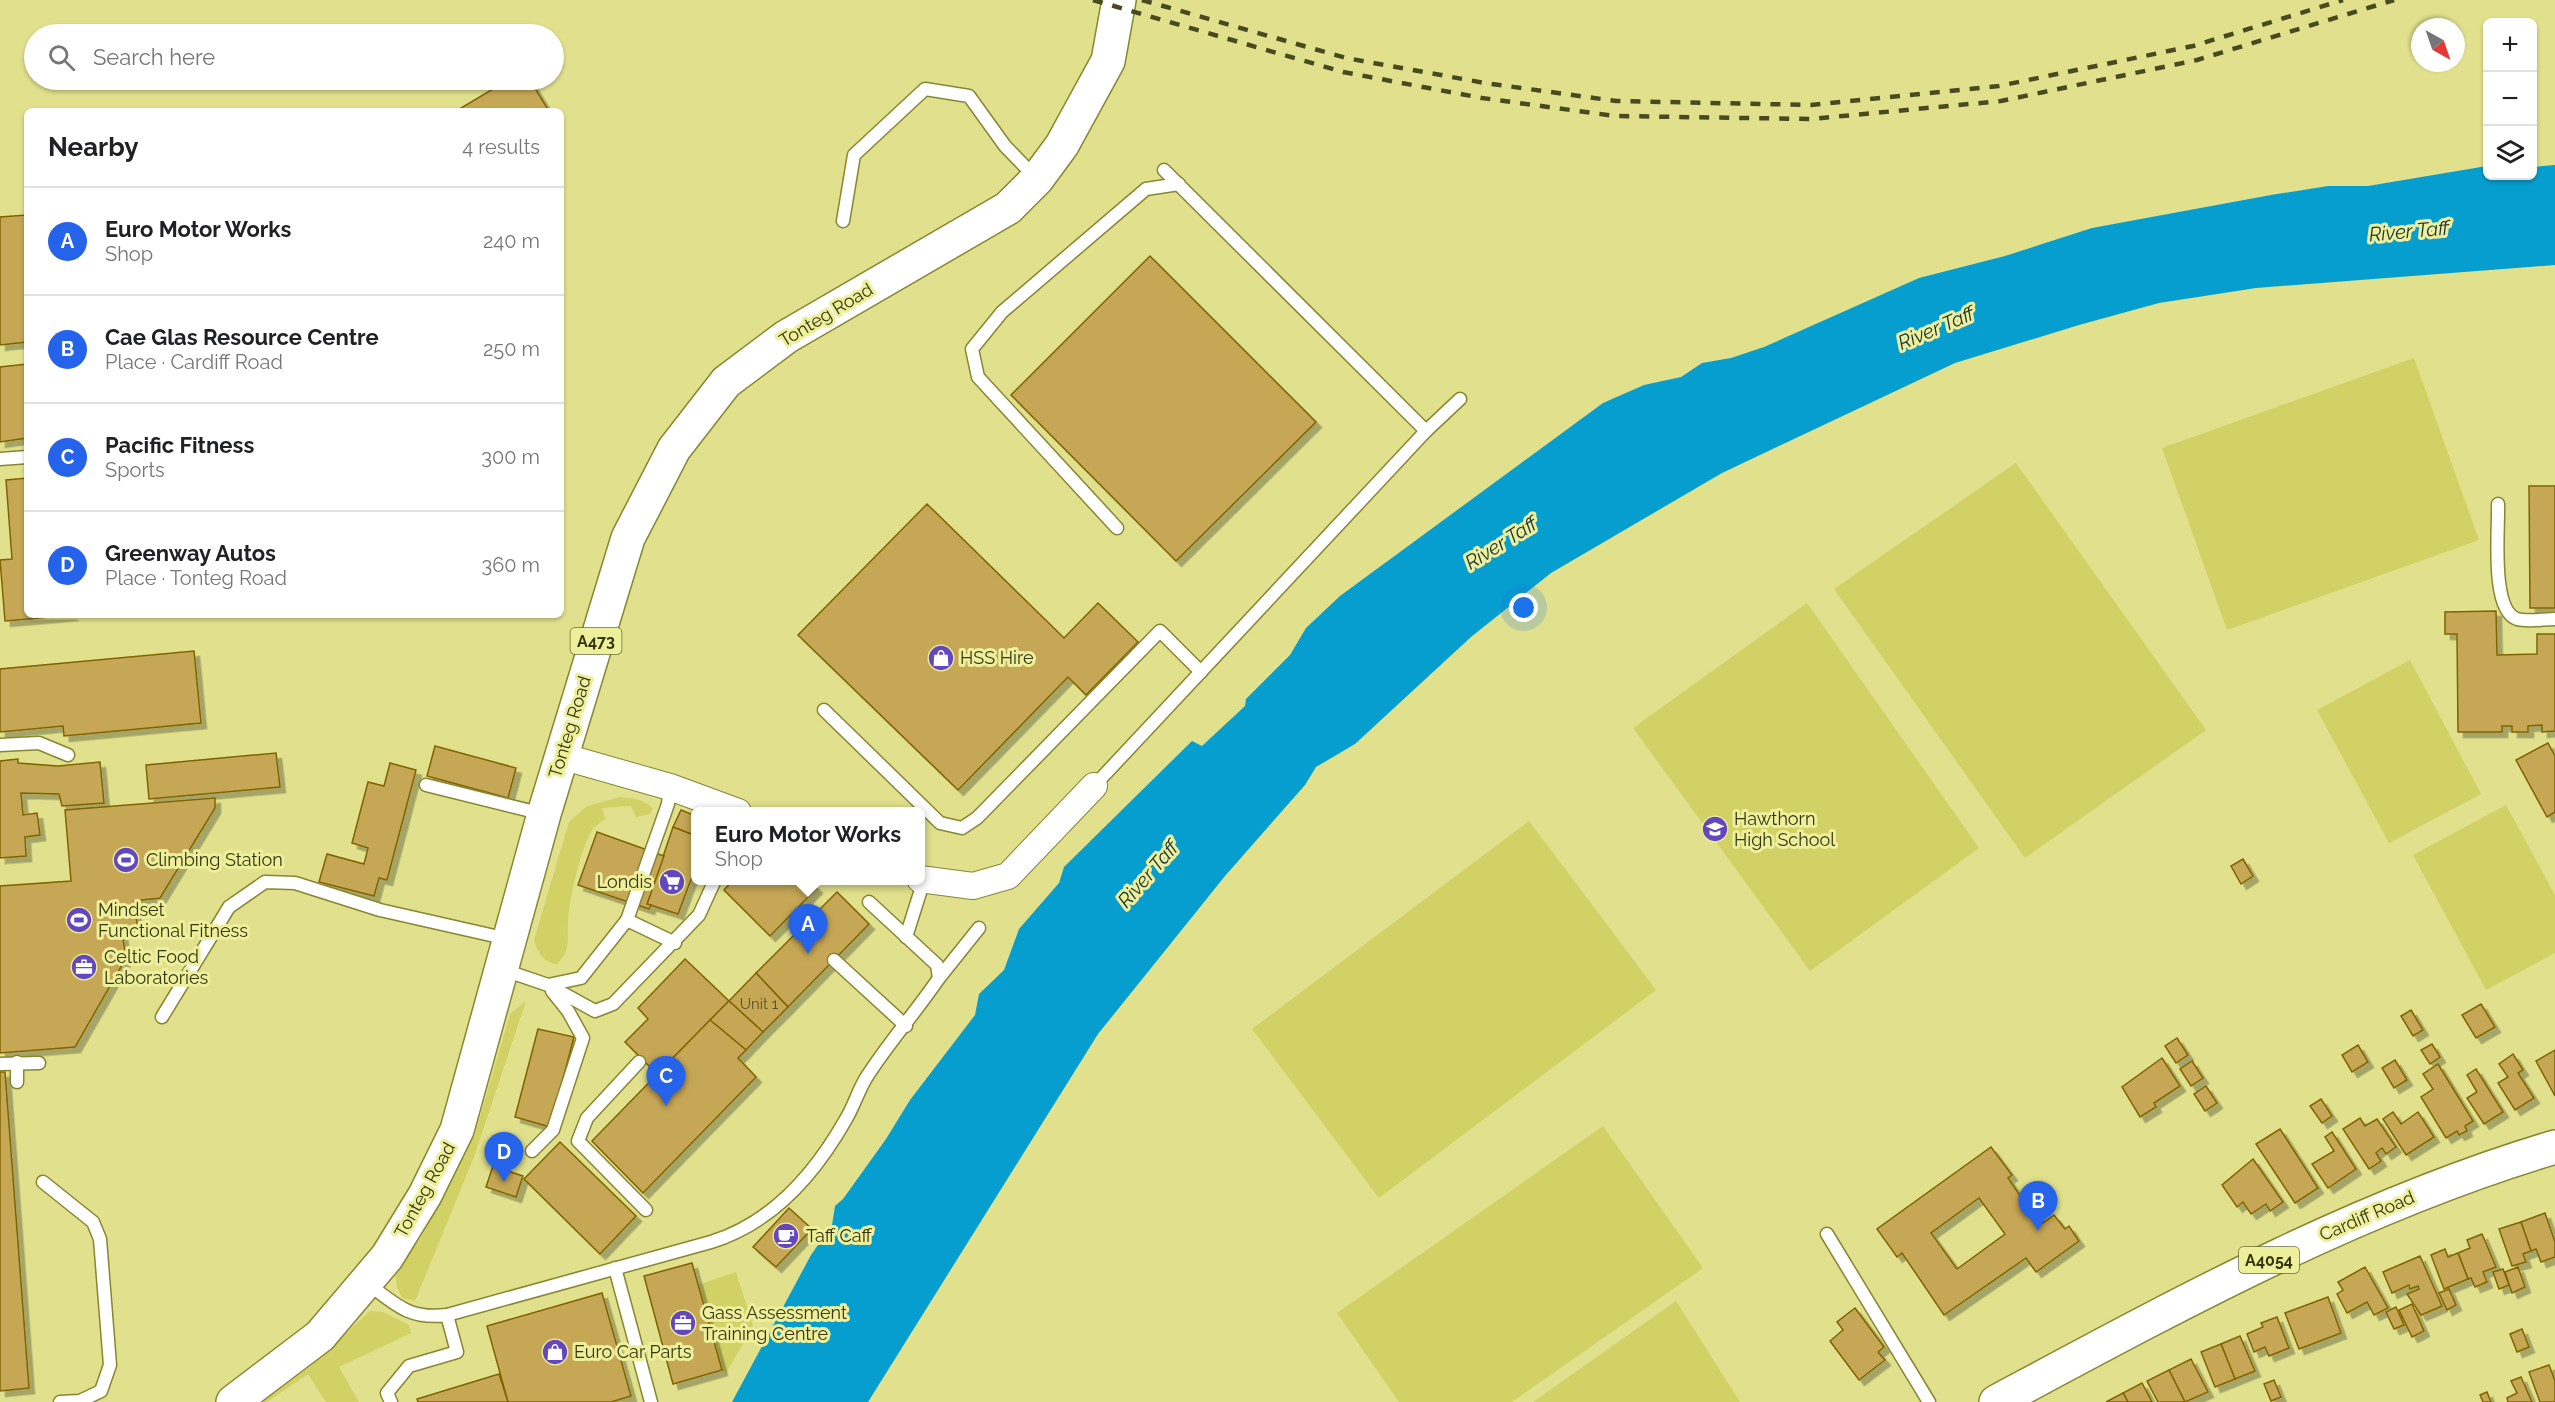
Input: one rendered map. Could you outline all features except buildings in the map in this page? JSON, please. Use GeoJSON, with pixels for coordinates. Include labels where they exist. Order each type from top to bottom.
{"type":"FeatureCollection","features":[{"type":"Feature","properties":{"kind":"main road","name":"Tonteg Road"},"geometry":{"type":"LineString","coordinates":[[233,1402],[320,1336],[387,1257],[425,1195],[457,1130],[544,814],[628,538],[674,449],[726,382],[786,337],[1008,208],[1037,179],[1062,145],[1108,61],[1119,0]]}},
{"type":"Feature","properties":{"kind":"main road","name":"Cardiff Road"},"geometry":{"type":"LineString","coordinates":[[1996,1402],[2289,1250],[2395,1202],[2489,1167],[2555,1148]]}},
{"type":"Feature","properties":{"kind":"street"},"geometry":{"type":"LineString","coordinates":[[561,756],[670,787],[724,807]]}},
{"type":"Feature","properties":{"kind":"street"},"geometry":{"type":"LineString","coordinates":[[925,879],[974,886],[1008,876],[1094,786]]}},
{"type":"Feature","properties":{"kind":"lane"},"geometry":{"type":"LineString","coordinates":[[843,220],[854,155],[925,89],[969,96],[1005,146],[1037,179]]}},
{"type":"Feature","properties":{"kind":"lane"},"geometry":{"type":"LineString","coordinates":[[1164,170],[1426,431]]}},
{"type":"Feature","properties":{"kind":"lane"},"geometry":{"type":"LineString","coordinates":[[1117,528],[978,377],[972,349],[1002,312],[1146,189],[1179,184]]}},
{"type":"Feature","properties":{"kind":"lane"},"geometry":{"type":"LineString","coordinates":[[1094,786],[1426,431],[1460,399]]}},
{"type":"Feature","properties":{"kind":"lane"},"geometry":{"type":"LineString","coordinates":[[0,459],[24,457]]}},
{"type":"Feature","properties":{"kind":"lane"},"geometry":{"type":"LineString","coordinates":[[2498,504],[2499,595],[2506,610],[2517,618],[2555,619]]}},
{"type":"Feature","properties":{"kind":"lane"},"geometry":{"type":"LineString","coordinates":[[925,808],[940,823],[962,828],[977,818],[1160,631],[1202,672]]}},
{"type":"Feature","properties":{"kind":"lane"},"geometry":{"type":"LineString","coordinates":[[824,710],[924,807]]}},
{"type":"Feature","properties":{"kind":"lane"},"geometry":{"type":"LineString","coordinates":[[0,745],[39,743],[68,755]]}},
{"type":"Feature","properties":{"kind":"lane"},"geometry":{"type":"LineString","coordinates":[[426,785],[544,814]]}},
{"type":"Feature","properties":{"kind":"lane"},"geometry":{"type":"LineString","coordinates":[[548,985],[581,978],[627,920],[668,804],[670,787]]}},
{"type":"Feature","properties":{"kind":"lane"},"geometry":{"type":"LineString","coordinates":[[162,1017],[229,907],[265,882],[295,883],[504,954],[548,985],[595,1011],[613,1004],[675,943],[699,915],[713,885]]}},
{"type":"Feature","properties":{"kind":"lane"},"geometry":{"type":"LineString","coordinates":[[906,937],[920,885]]}},
{"type":"Feature","properties":{"kind":"lane"},"geometry":{"type":"LineString","coordinates":[[869,902],[937,965],[939,978]]}},
{"type":"Feature","properties":{"kind":"lane"},"geometry":{"type":"LineString","coordinates":[[627,920],[675,943]]}},
{"type":"Feature","properties":{"kind":"lane"},"geometry":{"type":"LineString","coordinates":[[366,1282],[405,1311],[428,1318],[447,1315],[734,1235],[756,1223],[787,1198],[809,1175],[831,1144],[864,1081],[939,978],[979,928]]}},
{"type":"Feature","properties":{"kind":"lane"},"geometry":{"type":"LineString","coordinates":[[834,960],[906,1026]]}},
{"type":"Feature","properties":{"kind":"lane"},"geometry":{"type":"LineString","coordinates":[[532,1151],[553,1130],[583,1038],[568,1011],[548,985]]}},
{"type":"Feature","properties":{"kind":"lane"},"geometry":{"type":"LineString","coordinates":[[16,1062],[17,1082]]}},
{"type":"Feature","properties":{"kind":"lane"},"geometry":{"type":"LineString","coordinates":[[639,1062],[587,1118],[578,1141],[646,1210]]}},
{"type":"Feature","properties":{"kind":"lane"},"geometry":{"type":"LineString","coordinates":[[0,1064],[39,1063]]}},
{"type":"Feature","properties":{"kind":"lane"},"geometry":{"type":"LineString","coordinates":[[43,1182],[93,1222],[100,1239],[108,1330],[110,1365],[101,1391],[80,1401],[60,1402]]}},
{"type":"Feature","properties":{"kind":"lane"},"geometry":{"type":"LineString","coordinates":[[1827,1234],[1929,1402]]}},
{"type":"Feature","properties":{"kind":"lane"},"geometry":{"type":"LineString","coordinates":[[615,1268],[651,1402]]}},
{"type":"Feature","properties":{"kind":"lane"},"geometry":{"type":"LineString","coordinates":[[391,1402],[387,1393],[409,1366],[457,1352],[447,1315]]}},
{"type":"Feature","properties":{"kind":"shaded area"},"geometry":{"type":"Polygon","coordinates":[[[2414,358],[2479,540],[2227,630],[2162,448],[2414,358]]]}},
{"type":"Feature","properties":{"kind":"shaded area"},"geometry":{"type":"Polygon","coordinates":[[[2016,463],[2206,730],[2025,858],[1834,589],[2016,463]]]}},
{"type":"Feature","properties":{"kind":"shaded area"},"geometry":{"type":"Polygon","coordinates":[[[1807,603],[1979,848],[1810,971],[1633,728],[1807,603]]]}},
{"type":"Feature","properties":{"kind":"shaded area"},"geometry":{"type":"Polygon","coordinates":[[[2410,660],[2481,794],[2389,843],[2317,710],[2410,660]]]}},
{"type":"Feature","properties":{"kind":"shaded area"},"geometry":{"type":"Polygon","coordinates":[[[620,797],[642,801],[653,809],[650,814],[636,817],[631,806],[602,808],[605,819],[591,832],[576,876],[570,901],[566,950],[557,964],[548,961],[539,953],[534,940],[569,822],[587,806],[620,797]]]}},
{"type":"Feature","properties":{"kind":"shaded area"},"geometry":{"type":"Polygon","coordinates":[[[2506,805],[2555,895],[2555,953],[2486,990],[2413,855],[2506,805]]]}},
{"type":"Feature","properties":{"kind":"shaded area"},"geometry":{"type":"Polygon","coordinates":[[[1529,821],[1656,990],[1379,1198],[1252,1029],[1529,821]]]}},
{"type":"Feature","properties":{"kind":"shaded area"},"geometry":{"type":"Polygon","coordinates":[[[526,1001],[474,1157],[415,1301],[402,1298],[397,1287],[395,1271],[421,1238],[475,1134],[510,1014],[526,1001]]]}},
{"type":"Feature","properties":{"kind":"shaded area"},"geometry":{"type":"Polygon","coordinates":[[[1603,1126],[1703,1268],[1512,1402],[1399,1402],[1337,1313],[1603,1126]]]}},
{"type":"Feature","properties":{"kind":"shaded area"},"geometry":{"type":"Polygon","coordinates":[[[736,1272],[753,1326],[726,1373],[722,1370],[698,1285],[736,1272]]]}},
{"type":"Feature","properties":{"kind":"shaded area"},"geometry":{"type":"Polygon","coordinates":[[[1676,1301],[1740,1402],[1533,1402],[1676,1301]]]}},
{"type":"Feature","properties":{"kind":"shaded area"},"geometry":{"type":"Polygon","coordinates":[[[370,1311],[383,1312],[409,1325],[411,1333],[339,1367],[359,1402],[326,1402],[308,1374],[267,1402],[263,1402],[311,1366],[370,1311]]]}},
{"type":"Feature","properties":{"kind":"water","name":"River Taff"},"geometry":{"type":"Polygon","coordinates":[[[2555,165],[2555,265],[2256,288],[2159,303],[1955,363],[1722,473],[1551,573],[1471,637],[1355,744],[1316,767],[1305,785],[1225,876],[1098,1034],[868,1402],[732,1402],[811,1255],[832,1225],[835,1206],[843,1199],[886,1139],[910,1100],[975,1015],[979,994],[1004,970],[1019,929],[1059,883],[1064,867],[1192,741],[1202,746],[1245,706],[1246,699],[1290,655],[1306,628],[1340,596],[1603,403],[1644,385],[1681,377],[1702,363],[1731,358],[1764,347],[1919,278],[2005,256],[2092,228],[2328,186],[2368,186],[2483,167],[2483,180],[2537,180],[2537,167],[2555,165]]]}},
{"type":"Feature","properties":{"kind":"railway"},"geometry":{"type":"LineString","coordinates":[[1093,0],[1343,72],[1482,98],[1615,116],[1811,119],[2001,101],[2197,60],[2394,0]]}},
{"type":"Feature","properties":{"kind":"railway"},"geometry":{"type":"LineString","coordinates":[[1142,0],[1346,58],[1485,83],[1616,101],[1811,105],[1999,86],[2193,46],[2343,0]]}},
{"type":"Feature","properties":{"kind":"place","name":"HSS Hire"},"geometry":{"type":"Point","coordinates":[941,658]}},
{"type":"Feature","properties":{"kind":"place","name":"Hawthorn High School"},"geometry":{"type":"Point","coordinates":[1715,829]}},
{"type":"Feature","properties":{"kind":"place","name":"Climbing Station"},"geometry":{"type":"Point","coordinates":[126,860]}},
{"type":"Feature","properties":{"kind":"place","name":"Londis"},"geometry":{"type":"Point","coordinates":[672,882]}},
{"type":"Feature","properties":{"kind":"place","name":"Mindset Functional Fitness"},"geometry":{"type":"Point","coordinates":[79,920]}},
{"type":"Feature","properties":{"kind":"place","name":"Euro Motor Works"},"geometry":{"type":"Point","coordinates":[808,954]}},
{"type":"Feature","properties":{"kind":"place","name":"Celtic Food Laboratories"},"geometry":{"type":"Point","coordinates":[84,967]}},
{"type":"Feature","properties":{"kind":"place","name":"Pacific Fitness"},"geometry":{"type":"Point","coordinates":[666,1106]}},
{"type":"Feature","properties":{"kind":"place","name":"Greenway Autos"},"geometry":{"type":"Point","coordinates":[504,1182]}},
{"type":"Feature","properties":{"kind":"place","name":"Cae Glas Resource Centre"},"geometry":{"type":"Point","coordinates":[2038,1231]}},
{"type":"Feature","properties":{"kind":"place","name":"Taff Caff"},"geometry":{"type":"Point","coordinates":[786,1236]}},
{"type":"Feature","properties":{"kind":"place","name":"Gass Assessment Training Centre"},"geometry":{"type":"Point","coordinates":[683,1323]}},
{"type":"Feature","properties":{"kind":"place","name":"Euro Car Parts"},"geometry":{"type":"Point","coordinates":[555,1352]}}]}
